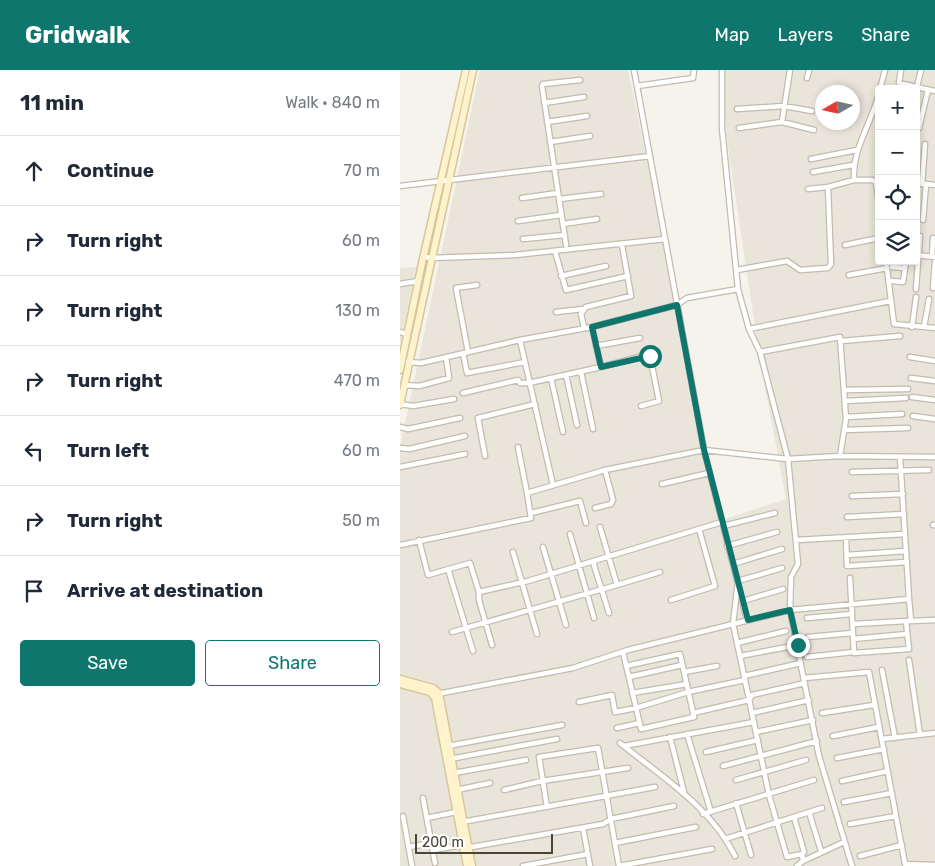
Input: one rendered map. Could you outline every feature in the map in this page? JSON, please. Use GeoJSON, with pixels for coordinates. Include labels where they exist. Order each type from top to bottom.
{"type":"FeatureCollection","features":[{"type":"Feature","properties":{"kind":"street"},"geometry":{"type":"LineString","coordinates":[[400,370],[405,361],[466,70]]}},
{"type":"Feature","properties":{"kind":"street"},"geometry":{"type":"LineString","coordinates":[[444,182],[473,70]]}},
{"type":"Feature","properties":{"kind":"street"},"geometry":{"type":"LineString","coordinates":[[634,70],[704,450],[727,546],[748,620]]}},
{"type":"Feature","properties":{"kind":"street"},"geometry":{"type":"LineString","coordinates":[[637,86],[693,78],[694,70]]}},
{"type":"Feature","properties":{"kind":"street"},"geometry":{"type":"LineString","coordinates":[[722,70],[722,128],[738,289],[749,330],[760,352],[788,460],[798,564],[791,577],[790,610],[819,756],[852,866]]}},
{"type":"Feature","properties":{"kind":"street"},"geometry":{"type":"LineString","coordinates":[[782,122],[790,70]]}},
{"type":"Feature","properties":{"kind":"street"},"geometry":{"type":"LineString","coordinates":[[807,78],[808,70]]}},
{"type":"Feature","properties":{"kind":"street"},"geometry":{"type":"LineString","coordinates":[[881,85],[885,70]]}},
{"type":"Feature","properties":{"kind":"street"},"geometry":{"type":"LineString","coordinates":[[901,70],[899,83],[906,85]]}},
{"type":"Feature","properties":{"kind":"street"},"geometry":{"type":"LineString","coordinates":[[918,85],[921,70]]}},
{"type":"Feature","properties":{"kind":"street"},"geometry":{"type":"LineString","coordinates":[[566,245],[544,103],[543,84],[580,80]]}},
{"type":"Feature","properties":{"kind":"street"},"geometry":{"type":"LineString","coordinates":[[920,89],[935,91]]}},
{"type":"Feature","properties":{"kind":"street"},"geometry":{"type":"LineString","coordinates":[[920,124],[928,90]]}},
{"type":"Feature","properties":{"kind":"street"},"geometry":{"type":"LineString","coordinates":[[544,103],[584,97]]}},
{"type":"Feature","properties":{"kind":"street"},"geometry":{"type":"LineString","coordinates":[[854,180],[853,165],[857,150],[875,104]]}},
{"type":"Feature","properties":{"kind":"street"},"geometry":{"type":"LineString","coordinates":[[737,108],[784,106],[812,111]]}},
{"type":"Feature","properties":{"kind":"street"},"geometry":{"type":"LineString","coordinates":[[547,122],[588,116]]}},
{"type":"Feature","properties":{"kind":"street"},"geometry":{"type":"LineString","coordinates":[[739,128],[782,122],[814,130]]}},
{"type":"Feature","properties":{"kind":"street"},"geometry":{"type":"LineString","coordinates":[[550,142],[590,136]]}},
{"type":"Feature","properties":{"kind":"street"},"geometry":{"type":"LineString","coordinates":[[923,220],[921,184],[925,144]]}},
{"type":"Feature","properties":{"kind":"street"},"geometry":{"type":"LineString","coordinates":[[811,159],[857,150]]}},
{"type":"Feature","properties":{"kind":"street"},"geometry":{"type":"LineString","coordinates":[[400,186],[650,156]]}},
{"type":"Feature","properties":{"kind":"street"},"geometry":{"type":"LineString","coordinates":[[813,172],[853,165]]}},
{"type":"Feature","properties":{"kind":"street"},"geometry":{"type":"LineString","coordinates":[[808,189],[828,187],[854,180],[875,182]]}},
{"type":"Feature","properties":{"kind":"street"},"geometry":{"type":"LineString","coordinates":[[921,184],[935,184]]}},
{"type":"Feature","properties":{"kind":"street"},"geometry":{"type":"LineString","coordinates":[[737,270],[786,260],[800,270],[828,268],[831,264],[828,187]]}},
{"type":"Feature","properties":{"kind":"street"},"geometry":{"type":"LineString","coordinates":[[522,198],[558,193]]}},
{"type":"Feature","properties":{"kind":"street"},"geometry":{"type":"LineString","coordinates":[[559,199],[601,194]]}},
{"type":"Feature","properties":{"kind":"street"},"geometry":{"type":"LineString","coordinates":[[518,221],[562,215]]}},
{"type":"Feature","properties":{"kind":"street"},"geometry":{"type":"LineString","coordinates":[[563,224],[597,219]]}},
{"type":"Feature","properties":{"kind":"street"},"geometry":{"type":"LineString","coordinates":[[523,239],[565,235]]}},
{"type":"Feature","properties":{"kind":"street"},"geometry":{"type":"LineString","coordinates":[[920,255],[933,257],[933,238]]}},
{"type":"Feature","properties":{"kind":"street"},"geometry":{"type":"LineString","coordinates":[[427,257],[555,252],[665,239]]}},
{"type":"Feature","properties":{"kind":"street"},"geometry":{"type":"LineString","coordinates":[[845,245],[875,239]]}},
{"type":"Feature","properties":{"kind":"street"},"geometry":{"type":"LineString","coordinates":[[556,312],[583,309],[631,296],[622,245]]}},
{"type":"Feature","properties":{"kind":"street"},"geometry":{"type":"LineString","coordinates":[[555,252],[566,290],[628,276]]}},
{"type":"Feature","properties":{"kind":"street"},"geometry":{"type":"LineString","coordinates":[[427,257],[418,281],[407,334],[404,385],[400,405],[413,406],[454,399]]}},
{"type":"Feature","properties":{"kind":"street"},"geometry":{"type":"LineString","coordinates":[[933,288],[935,262]]}},
{"type":"Feature","properties":{"kind":"street"},"geometry":{"type":"LineString","coordinates":[[888,265],[890,301],[894,324],[935,328]]}},
{"type":"Feature","properties":{"kind":"street"},"geometry":{"type":"LineString","coordinates":[[892,281],[903,282],[905,265]]}},
{"type":"Feature","properties":{"kind":"street"},"geometry":{"type":"LineString","coordinates":[[916,289],[917,265]]}},
{"type":"Feature","properties":{"kind":"street"},"geometry":{"type":"LineString","coordinates":[[561,276],[606,266]]}},
{"type":"Feature","properties":{"kind":"street"},"geometry":{"type":"LineString","coordinates":[[849,276],[889,268],[905,268]]}},
{"type":"Feature","properties":{"kind":"street"},"geometry":{"type":"LineString","coordinates":[[400,284],[418,281]]}},
{"type":"Feature","properties":{"kind":"street"},"geometry":{"type":"LineString","coordinates":[[477,285],[456,288],[467,373],[524,362]]}},
{"type":"Feature","properties":{"kind":"street"},"geometry":{"type":"LineString","coordinates":[[405,361],[421,364],[520,340],[592,327],[677,305],[687,298],[738,289]]}},
{"type":"Feature","properties":{"kind":"street"},"geometry":{"type":"LineString","coordinates":[[912,327],[916,297]]}},
{"type":"Feature","properties":{"kind":"street"},"geometry":{"type":"LineString","coordinates":[[924,327],[929,299]]}},
{"type":"Feature","properties":{"kind":"street"},"geometry":{"type":"LineString","coordinates":[[749,330],[890,301]]}},
{"type":"Feature","properties":{"kind":"street"},"geometry":{"type":"LineString","coordinates":[[583,309],[581,314],[584,328]]}},
{"type":"Feature","properties":{"kind":"street"},"geometry":{"type":"LineString","coordinates":[[592,327],[601,367]]}},
{"type":"Feature","properties":{"kind":"street"},"geometry":{"type":"LineString","coordinates":[[400,332],[407,334]]}},
{"type":"Feature","properties":{"kind":"street"},"geometry":{"type":"LineString","coordinates":[[841,341],[900,336]]}},
{"type":"Feature","properties":{"kind":"street"},"geometry":{"type":"LineString","coordinates":[[760,352],[840,337],[846,417],[840,456]]}},
{"type":"Feature","properties":{"kind":"street"},"geometry":{"type":"LineString","coordinates":[[596,346],[640,338]]}},
{"type":"Feature","properties":{"kind":"street"},"geometry":{"type":"LineString","coordinates":[[520,340],[553,485]]}},
{"type":"Feature","properties":{"kind":"street"},"geometry":{"type":"LineString","coordinates":[[463,393],[518,380],[520,383],[529,383],[650,356],[659,401],[641,406]]}},
{"type":"Feature","properties":{"kind":"street"},"geometry":{"type":"LineString","coordinates":[[404,385],[419,386],[450,378],[446,357]]}},
{"type":"Feature","properties":{"kind":"street"},"geometry":{"type":"LineString","coordinates":[[910,357],[935,361]]}},
{"type":"Feature","properties":{"kind":"street"},"geometry":{"type":"LineString","coordinates":[[581,372],[593,429]]}},
{"type":"Feature","properties":{"kind":"street"},"geometry":{"type":"LineString","coordinates":[[566,375],[577,426]]}},
{"type":"Feature","properties":{"kind":"street"},"geometry":{"type":"LineString","coordinates":[[551,378],[563,432]]}},
{"type":"Feature","properties":{"kind":"street"},"geometry":{"type":"LineString","coordinates":[[911,378],[935,381]]}},
{"type":"Feature","properties":{"kind":"street"},"geometry":{"type":"LineString","coordinates":[[844,390],[908,389]]}},
{"type":"Feature","properties":{"kind":"street"},"geometry":{"type":"LineString","coordinates":[[845,401],[909,397],[935,400]]}},
{"type":"Feature","properties":{"kind":"street"},"geometry":{"type":"LineString","coordinates":[[485,456],[478,418],[535,404]]}},
{"type":"Feature","properties":{"kind":"street"},"geometry":{"type":"LineString","coordinates":[[846,417],[902,414]]}},
{"type":"Feature","properties":{"kind":"street"},"geometry":{"type":"LineString","coordinates":[[913,416],[935,419]]}},
{"type":"Feature","properties":{"kind":"street"},"geometry":{"type":"LineString","coordinates":[[400,427],[408,428],[460,418]]}},
{"type":"Feature","properties":{"kind":"street"},"geometry":{"type":"LineString","coordinates":[[844,430],[908,428]]}},
{"type":"Feature","properties":{"kind":"street"},"geometry":{"type":"LineString","coordinates":[[400,448],[408,449],[465,436]]}},
{"type":"Feature","properties":{"kind":"street"},"geometry":{"type":"LineString","coordinates":[[400,544],[532,518],[518,447]]}},
{"type":"Feature","properties":{"kind":"street"},"geometry":{"type":"LineString","coordinates":[[527,493],[605,470],[704,450],[788,460],[840,456],[935,457]]}},
{"type":"Feature","properties":{"kind":"street"},"geometry":{"type":"LineString","coordinates":[[400,467],[465,454]]}},
{"type":"Feature","properties":{"kind":"street"},"geometry":{"type":"LineString","coordinates":[[807,657],[909,649],[907,634],[909,599],[900,457]]}},
{"type":"Feature","properties":{"kind":"street"},"geometry":{"type":"LineString","coordinates":[[595,508],[611,504],[613,500],[605,470]]}},
{"type":"Feature","properties":{"kind":"street"},"geometry":{"type":"LineString","coordinates":[[852,472],[929,470]]}},
{"type":"Feature","properties":{"kind":"street"},"geometry":{"type":"LineString","coordinates":[[662,484],[709,473]]}},
{"type":"Feature","properties":{"kind":"street"},"geometry":{"type":"LineString","coordinates":[[852,496],[903,494]]}},
{"type":"Feature","properties":{"kind":"street"},"geometry":{"type":"LineString","coordinates":[[530,513],[580,501],[586,523]]}},
{"type":"Feature","properties":{"kind":"street"},"geometry":{"type":"LineString","coordinates":[[479,592],[593,562],[699,529],[775,513]]}},
{"type":"Feature","properties":{"kind":"street"},"geometry":{"type":"LineString","coordinates":[[847,517],[904,514]]}},
{"type":"Feature","properties":{"kind":"street"},"geometry":{"type":"LineString","coordinates":[[600,526],[617,585]]}},
{"type":"Feature","properties":{"kind":"street"},"geometry":{"type":"LineString","coordinates":[[671,600],[715,586],[699,529]]}},
{"type":"Feature","properties":{"kind":"street"},"geometry":{"type":"LineString","coordinates":[[727,546],[777,532]]}},
{"type":"Feature","properties":{"kind":"street"},"geometry":{"type":"LineString","coordinates":[[570,534],[594,618]]}},
{"type":"Feature","properties":{"kind":"street"},"geometry":{"type":"LineString","coordinates":[[796,540],[905,534]]}},
{"type":"Feature","properties":{"kind":"street"},"geometry":{"type":"LineString","coordinates":[[846,538],[847,566],[907,562]]}},
{"type":"Feature","properties":{"kind":"street"},"geometry":{"type":"LineString","coordinates":[[419,540],[428,575],[470,564],[492,646]]}},
{"type":"Feature","properties":{"kind":"street"},"geometry":{"type":"LineString","coordinates":[[543,547],[566,625]]}},
{"type":"Feature","properties":{"kind":"street"},"geometry":{"type":"LineString","coordinates":[[733,564],[782,549]]}},
{"type":"Feature","properties":{"kind":"street"},"geometry":{"type":"LineString","coordinates":[[847,555],[906,551]]}},
{"type":"Feature","properties":{"kind":"street"},"geometry":{"type":"LineString","coordinates":[[513,552],[537,634]]}},
{"type":"Feature","properties":{"kind":"street"},"geometry":{"type":"LineString","coordinates":[[593,562],[609,613]]}},
{"type":"Feature","properties":{"kind":"street"},"geometry":{"type":"LineString","coordinates":[[738,581],[782,568]]}},
{"type":"Feature","properties":{"kind":"street"},"geometry":{"type":"LineString","coordinates":[[448,570],[473,651]]}},
{"type":"Feature","properties":{"kind":"street"},"geometry":{"type":"LineString","coordinates":[[452,632],[660,572]]}},
{"type":"Feature","properties":{"kind":"street"},"geometry":{"type":"LineString","coordinates":[[850,578],[854,624],[852,632],[854,652]]}},
{"type":"Feature","properties":{"kind":"street"},"geometry":{"type":"LineString","coordinates":[[738,581],[733,624],[768,795],[787,857],[802,854]]}},
{"type":"Feature","properties":{"kind":"street"},"geometry":{"type":"LineString","coordinates":[[743,601],[783,589]]}},
{"type":"Feature","properties":{"kind":"street"},"geometry":{"type":"LineString","coordinates":[[400,684],[436,694],[573,668],[623,652],[790,610],[909,599]]}},
{"type":"Feature","properties":{"kind":"street"},"geometry":{"type":"LineString","coordinates":[[807,618],[852,614]]}},
{"type":"Feature","properties":{"kind":"street"},"geometry":{"type":"LineString","coordinates":[[854,624],[935,620]]}},
{"type":"Feature","properties":{"kind":"street"},"geometry":{"type":"LineString","coordinates":[[737,643],[786,631]]}},
{"type":"Feature","properties":{"kind":"street"},"geometry":{"type":"LineString","coordinates":[[808,637],[852,632]]}},
{"type":"Feature","properties":{"kind":"street"},"geometry":{"type":"LineString","coordinates":[[853,639],[907,634]]}},
{"type":"Feature","properties":{"kind":"street"},"geometry":{"type":"LineString","coordinates":[[740,656],[798,645]]}},
{"type":"Feature","properties":{"kind":"street"},"geometry":{"type":"LineString","coordinates":[[623,652],[626,666],[629,677],[632,693],[641,729],[694,717],[680,654],[626,666]]}},
{"type":"Feature","properties":{"kind":"street"},"geometry":{"type":"LineString","coordinates":[[909,660],[920,735]]}},
{"type":"Feature","properties":{"kind":"street"},"geometry":{"type":"LineString","coordinates":[[579,702],[612,695],[615,712],[801,663]]}},
{"type":"Feature","properties":{"kind":"street"},"geometry":{"type":"LineString","coordinates":[[629,677],[682,665]]}},
{"type":"Feature","properties":{"kind":"street"},"geometry":{"type":"LineString","coordinates":[[684,672],[717,666]]}},
{"type":"Feature","properties":{"kind":"street"},"geometry":{"type":"LineString","coordinates":[[882,670],[895,738]]}},
{"type":"Feature","properties":{"kind":"street"},"geometry":{"type":"LineString","coordinates":[[693,713],[749,700],[752,695],[805,680],[869,672],[905,864],[935,865]]}},
{"type":"Feature","properties":{"kind":"street"},"geometry":{"type":"LineString","coordinates":[[400,679],[433,688],[436,694],[449,759],[456,812],[461,822]]}},
{"type":"Feature","properties":{"kind":"street"},"geometry":{"type":"LineString","coordinates":[[632,693],[687,684]]}},
{"type":"Feature","properties":{"kind":"street"},"geometry":{"type":"LineString","coordinates":[[752,713],[808,700]]}},
{"type":"Feature","properties":{"kind":"street"},"geometry":{"type":"LineString","coordinates":[[822,713],[874,705]]}},
{"type":"Feature","properties":{"kind":"street"},"geometry":{"type":"LineString","coordinates":[[756,732],[813,720]]}},
{"type":"Feature","properties":{"kind":"street"},"geometry":{"type":"LineString","coordinates":[[735,856],[725,839],[684,794],[622,744],[754,722]]}},
{"type":"Feature","properties":{"kind":"street"},"geometry":{"type":"LineString","coordinates":[[617,728],[640,723]]}},
{"type":"Feature","properties":{"kind":"street"},"geometry":{"type":"LineString","coordinates":[[446,746],[562,725]]}},
{"type":"Feature","properties":{"kind":"street"},"geometry":{"type":"LineString","coordinates":[[833,736],[879,727]]}},
{"type":"Feature","properties":{"kind":"street"},"geometry":{"type":"LineString","coordinates":[[882,739],[935,733]]}},
{"type":"Feature","properties":{"kind":"street"},"geometry":{"type":"LineString","coordinates":[[686,734],[711,812]]}},
{"type":"Feature","properties":{"kind":"street"},"geometry":{"type":"LineString","coordinates":[[670,737],[684,794]]}},
{"type":"Feature","properties":{"kind":"street"},"geometry":{"type":"LineString","coordinates":[[449,759],[557,739]]}},
{"type":"Feature","properties":{"kind":"street"},"geometry":{"type":"LineString","coordinates":[[706,752],[758,740]]}},
{"type":"Feature","properties":{"kind":"street"},"geometry":{"type":"LineString","coordinates":[[723,766],[817,741]]}},
{"type":"Feature","properties":{"kind":"street"},"geometry":{"type":"LineString","coordinates":[[547,807],[538,759],[540,756],[598,748],[619,866],[712,849]]}},
{"type":"Feature","properties":{"kind":"street"},"geometry":{"type":"LineString","coordinates":[[837,758],[884,749]]}},
{"type":"Feature","properties":{"kind":"street"},"geometry":{"type":"LineString","coordinates":[[449,759],[457,790],[467,866]]}},
{"type":"Feature","properties":{"kind":"street"},"geometry":{"type":"LineString","coordinates":[[454,773],[526,760]]}},
{"type":"Feature","properties":{"kind":"street"},"geometry":{"type":"LineString","coordinates":[[736,780],[764,770],[806,760]]}},
{"type":"Feature","properties":{"kind":"street"},"geometry":{"type":"LineString","coordinates":[[504,790],[628,768]]}},
{"type":"Feature","properties":{"kind":"street"},"geometry":{"type":"LineString","coordinates":[[842,781],[888,771]]}},
{"type":"Feature","properties":{"kind":"street"},"geometry":{"type":"LineString","coordinates":[[703,814],[814,780]]}},
{"type":"Feature","properties":{"kind":"street"},"geometry":{"type":"LineString","coordinates":[[457,790],[490,783]]}},
{"type":"Feature","properties":{"kind":"street"},"geometry":{"type":"LineString","coordinates":[[461,822],[655,787]]}},
{"type":"Feature","properties":{"kind":"street"},"geometry":{"type":"LineString","coordinates":[[844,802],[892,793]]}},
{"type":"Feature","properties":{"kind":"street"},"geometry":{"type":"LineString","coordinates":[[423,798],[435,863]]}},
{"type":"Feature","properties":{"kind":"street"},"geometry":{"type":"LineString","coordinates":[[736,803],[751,855]]}},
{"type":"Feature","properties":{"kind":"street"},"geometry":{"type":"LineString","coordinates":[[433,850],[465,847],[583,828],[603,824],[611,819],[674,806]]}},
{"type":"Feature","properties":{"kind":"street"},"geometry":{"type":"LineString","coordinates":[[725,839],[777,824],[822,808]]}},
{"type":"Feature","properties":{"kind":"street"},"geometry":{"type":"LineString","coordinates":[[427,818],[456,812]]}},
{"type":"Feature","properties":{"kind":"street"},"geometry":{"type":"LineString","coordinates":[[809,812],[821,851]]}},
{"type":"Feature","properties":{"kind":"street"},"geometry":{"type":"LineString","coordinates":[[403,816],[412,866]]}},
{"type":"Feature","properties":{"kind":"street"},"geometry":{"type":"LineString","coordinates":[[850,824],[896,816]]}},
{"type":"Feature","properties":{"kind":"street"},"geometry":{"type":"LineString","coordinates":[[794,817],[804,852],[802,854],[803,861]]}},
{"type":"Feature","properties":{"kind":"street"},"geometry":{"type":"LineString","coordinates":[[615,843],[696,826]]}},
{"type":"Feature","properties":{"kind":"street"},"geometry":{"type":"LineString","coordinates":[[583,828],[590,866]]}},
{"type":"Feature","properties":{"kind":"street"},"geometry":{"type":"LineString","coordinates":[[409,846],[431,842]]}},
{"type":"Feature","properties":{"kind":"street"},"geometry":{"type":"LineString","coordinates":[[796,866],[821,851],[842,843]]}},
{"type":"Feature","properties":{"kind":"street"},"geometry":{"type":"LineString","coordinates":[[860,856],[902,846]]}},
{"type":"Feature","properties":{"kind":"street"},"geometry":{"type":"LineString","coordinates":[[465,847],[472,866]]}},
{"type":"Feature","properties":{"kind":"street"},"geometry":{"type":"LineString","coordinates":[[526,866],[588,854]]}},
{"type":"Feature","properties":{"kind":"shaded area"},"geometry":{"type":"Polygon","coordinates":[[[480,70],[628,70],[722,520],[786,499],[760,360],[728,147],[721,70],[935,70],[935,866],[400,866],[400,447],[480,70]]]}},
{"type":"Feature","properties":{"kind":"shaded area"},"geometry":{"type":"Polygon","coordinates":[[[416,267],[400,347],[400,268],[416,267]]]}},
{"type":"Feature","properties":{"kind":"route"},"geometry":{"type":"LineString","coordinates":[[650,356],[647,355],[601,367],[592,327],[677,305],[704,450],[727,546],[748,620],[790,610],[798,645]]}}]}
